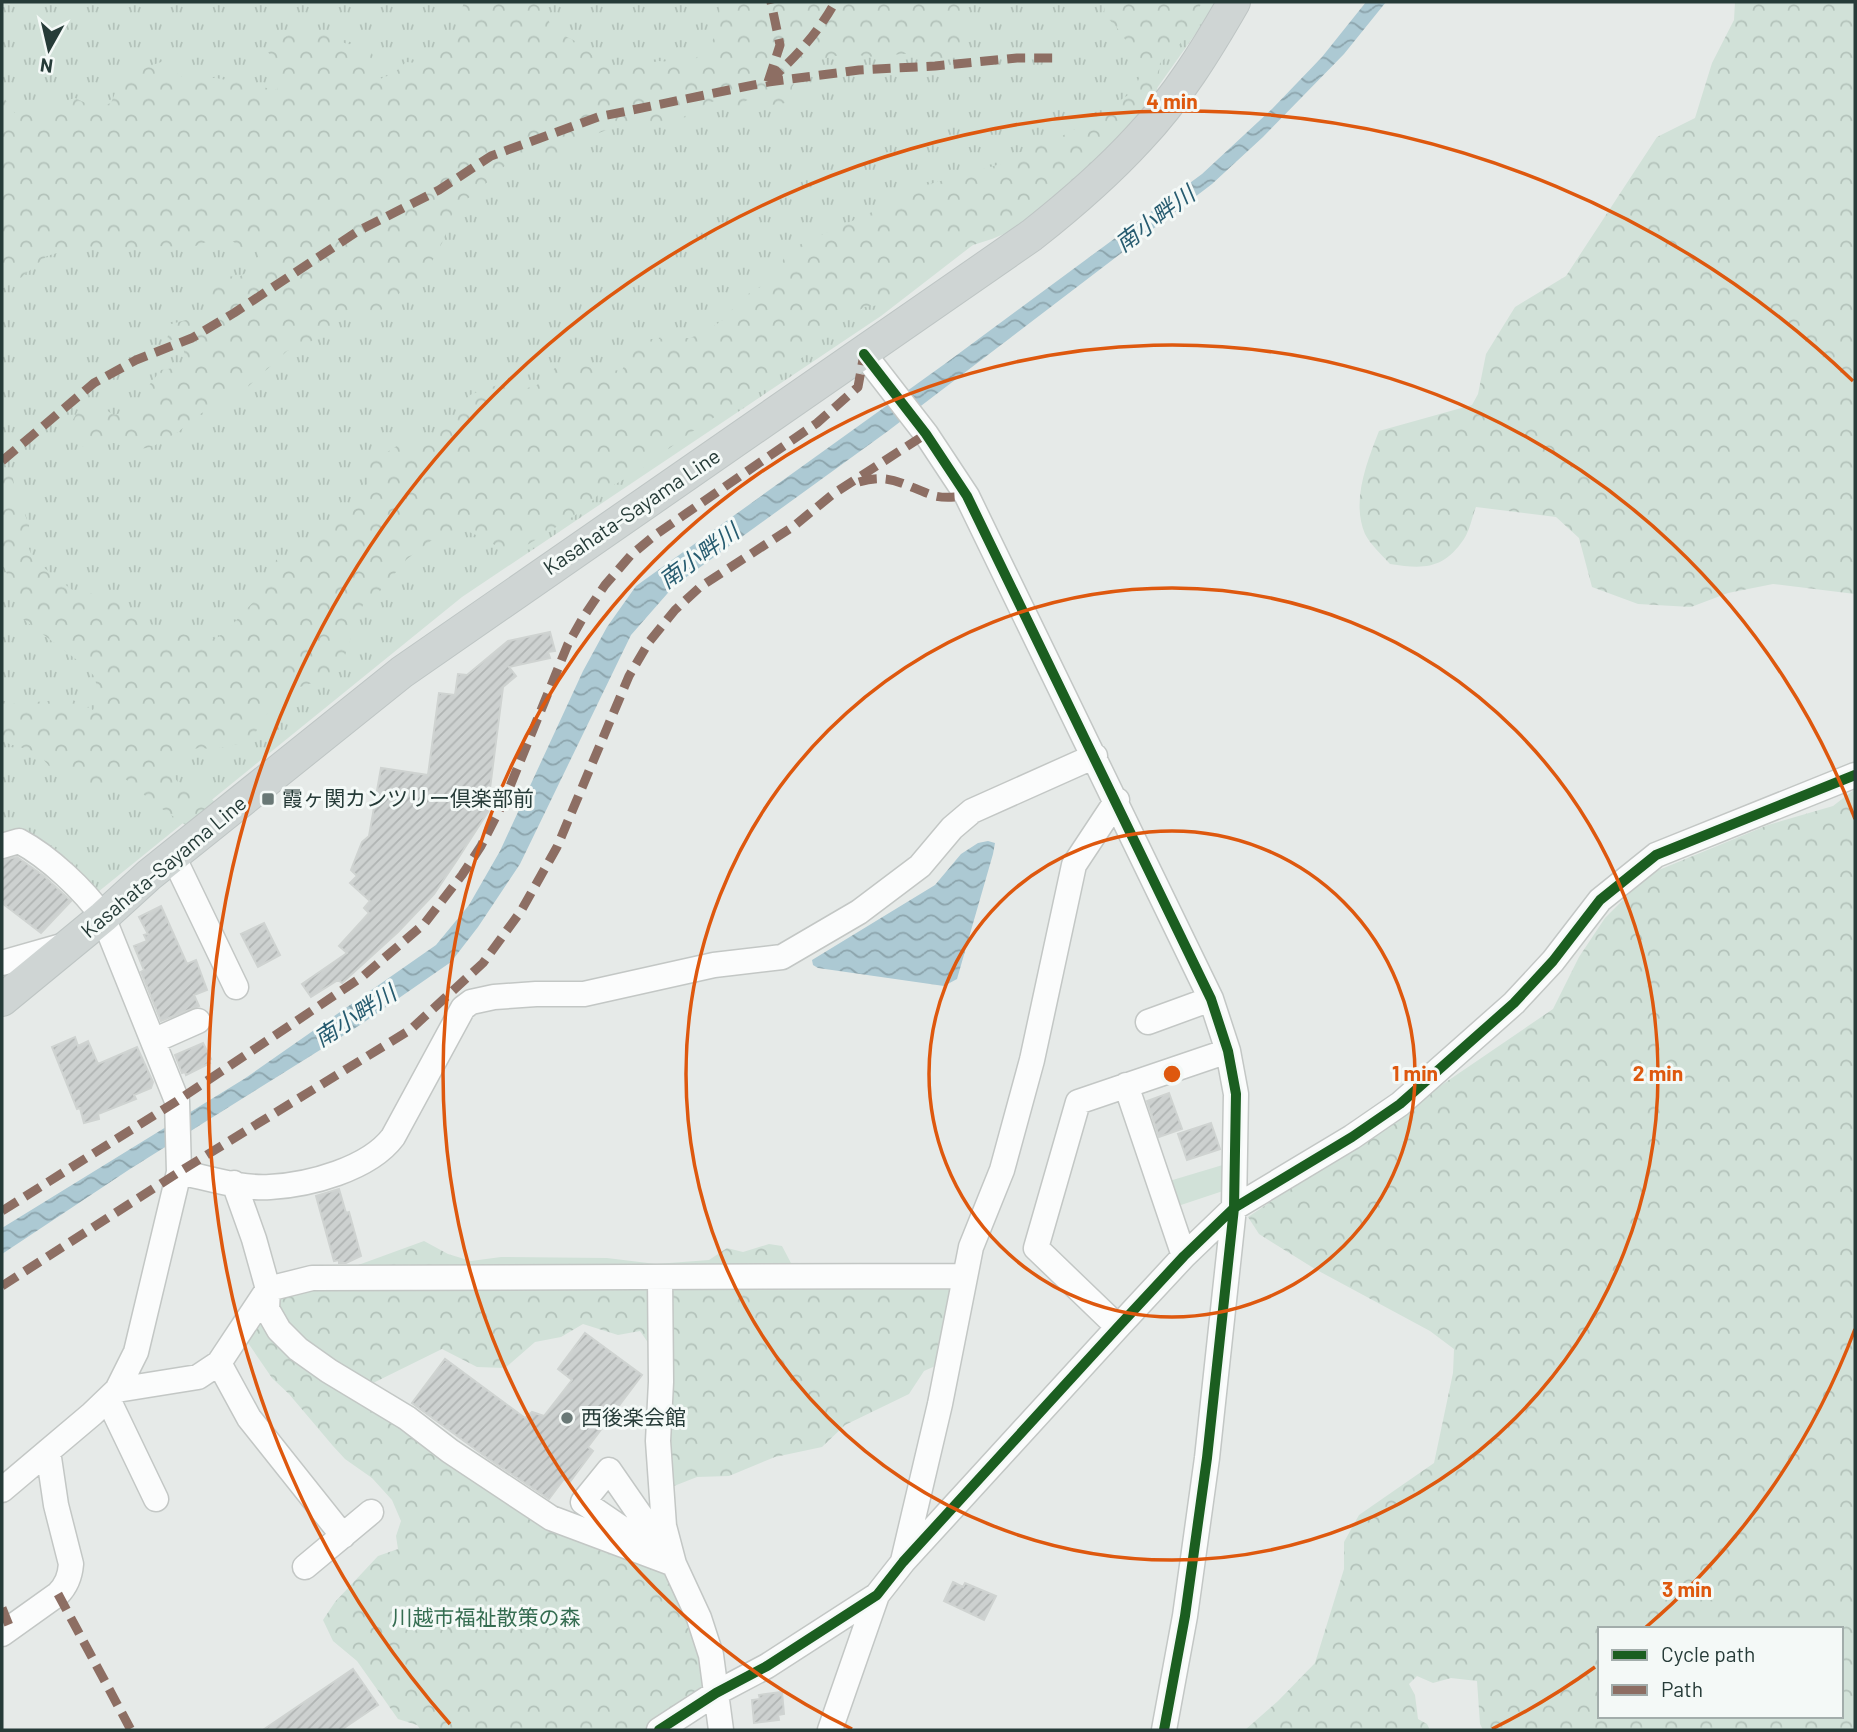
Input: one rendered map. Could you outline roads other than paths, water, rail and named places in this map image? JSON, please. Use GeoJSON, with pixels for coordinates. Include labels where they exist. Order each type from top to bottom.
{"type":"FeatureCollection","features":[{"type":"Feature","properties":{"kind":"main road","name":"Kasahata-Sayama Line"},"geometry":{"type":"LineString","coordinates":[[2,1000],[173,856],[402,672],[482,615],[872,365],[1032,236],[1141,137],[1195,66],[1234,2]]}},
{"type":"Feature","properties":{"kind":"street"},"geometry":{"type":"LineString","coordinates":[[872,365],[921,427],[967,496],[1117,800],[1211,999],[1228,1051],[1236,1094],[1234,1208],[1205,1471],[1185,1616],[1164,1730]]}},
{"type":"Feature","properties":{"kind":"street"},"geometry":{"type":"LineString","coordinates":[[179,1171],[234,1184],[269,1187],[328,1177],[384,1148],[393,1137],[463,1008],[471,1002],[525,995],[584,994],[714,965],[782,957],[859,912],[920,866],[952,828],[972,811],[1095,756]]}},
{"type":"Feature","properties":{"kind":"street"},"geometry":{"type":"LineString","coordinates":[[659,1730],[716,1693],[767,1666],[877,1595],[903,1562],[1118,1327],[1184,1256],[1234,1208],[1352,1137],[1400,1104],[1514,1003],[1553,961],[1601,900],[1656,855],[1855,775]]}},
{"type":"Feature","properties":{"kind":"street"},"geometry":{"type":"LineString","coordinates":[[903,1562],[940,1404],[971,1247],[1002,1170],[1028,1072],[1074,865],[1117,800]]}},
{"type":"Feature","properties":{"kind":"street"},"geometry":{"type":"LineString","coordinates":[[2,846],[19,841],[32,848],[90,900],[103,917],[177,1103],[179,1171],[136,1352],[112,1394],[2,1490]]}},
{"type":"Feature","properties":{"kind":"street"},"geometry":{"type":"LineString","coordinates":[[173,856],[236,987]]}},
{"type":"Feature","properties":{"kind":"street"},"geometry":{"type":"LineString","coordinates":[[2,963],[72,943]]}},
{"type":"Feature","properties":{"kind":"street"},"geometry":{"type":"LineString","coordinates":[[1148,1022],[1211,999]]}},
{"type":"Feature","properties":{"kind":"street"},"geometry":{"type":"LineString","coordinates":[[153,1041],[198,1021]]}},
{"type":"Feature","properties":{"kind":"street"},"geometry":{"type":"LineString","coordinates":[[1118,1327],[1036,1248],[1077,1102],[1228,1051]]}},
{"type":"Feature","properties":{"kind":"street"},"geometry":{"type":"LineString","coordinates":[[1126,1085],[1184,1256]]}},
{"type":"Feature","properties":{"kind":"street"},"geometry":{"type":"LineString","coordinates":[[234,1184],[268,1289],[267,1309],[279,1330],[298,1349],[407,1418],[450,1451],[551,1518],[674,1564]]}},
{"type":"Feature","properties":{"kind":"street"},"geometry":{"type":"LineString","coordinates":[[112,1394],[198,1377],[219,1363],[268,1289],[312,1278],[965,1276]]}},
{"type":"Feature","properties":{"kind":"street"},"geometry":{"type":"LineString","coordinates":[[660,1277],[661,1382],[658,1441],[664,1526],[674,1564],[699,1618],[711,1655],[721,1730]]}},
{"type":"Feature","properties":{"kind":"street"},"geometry":{"type":"LineString","coordinates":[[219,1363],[249,1418],[343,1536]]}},
{"type":"Feature","properties":{"kind":"street"},"geometry":{"type":"LineString","coordinates":[[112,1394],[156,1499]]}},
{"type":"Feature","properties":{"kind":"street"},"geometry":{"type":"LineString","coordinates":[[2,1634],[58,1594],[64,1588],[70,1573],[71,1564],[56,1505],[48,1451]]}},
{"type":"Feature","properties":{"kind":"street"},"geometry":{"type":"LineString","coordinates":[[305,1567],[371,1513]]}},
{"type":"Feature","properties":{"kind":"street"},"geometry":{"type":"LineString","coordinates":[[830,1730],[877,1595]]}},
{"type":"Feature","properties":{"kind":"water","name":"南小畔川"},"geometry":{"type":"Polygon","coordinates":[[[1366,2],[1386,2],[1344,54],[1263,137],[1212,184],[888,431],[674,586],[631,635],[520,864],[451,962],[360,1025],[130,1169],[2,1254],[2,1228],[244,1079],[436,945],[469,905],[500,851],[583,671],[607,627],[636,586],[946,363],[1202,174],[1272,109],[1322,57],[1366,2]]]}},
{"type":"Feature","properties":{"kind":"water"},"geometry":{"type":"Polygon","coordinates":[[[978,843],[995,843],[993,854],[957,979],[944,986],[818,968],[813,965],[812,960],[935,885],[961,854],[978,843]]]}},
{"type":"Feature","properties":{"kind":"place","name":"霞ヶ関カンツリー倶楽部前"},"geometry":{"type":"Point","coordinates":[268,799]}},
{"type":"Feature","properties":{"kind":"place","name":"西後楽会館"},"geometry":{"type":"Point","coordinates":[567,1418]}},
{"type":"Feature","properties":{"kind":"park label","name":"川越市福祉散策の森"},"geometry":{"type":"Point","coordinates":[486,1618]}}]}
